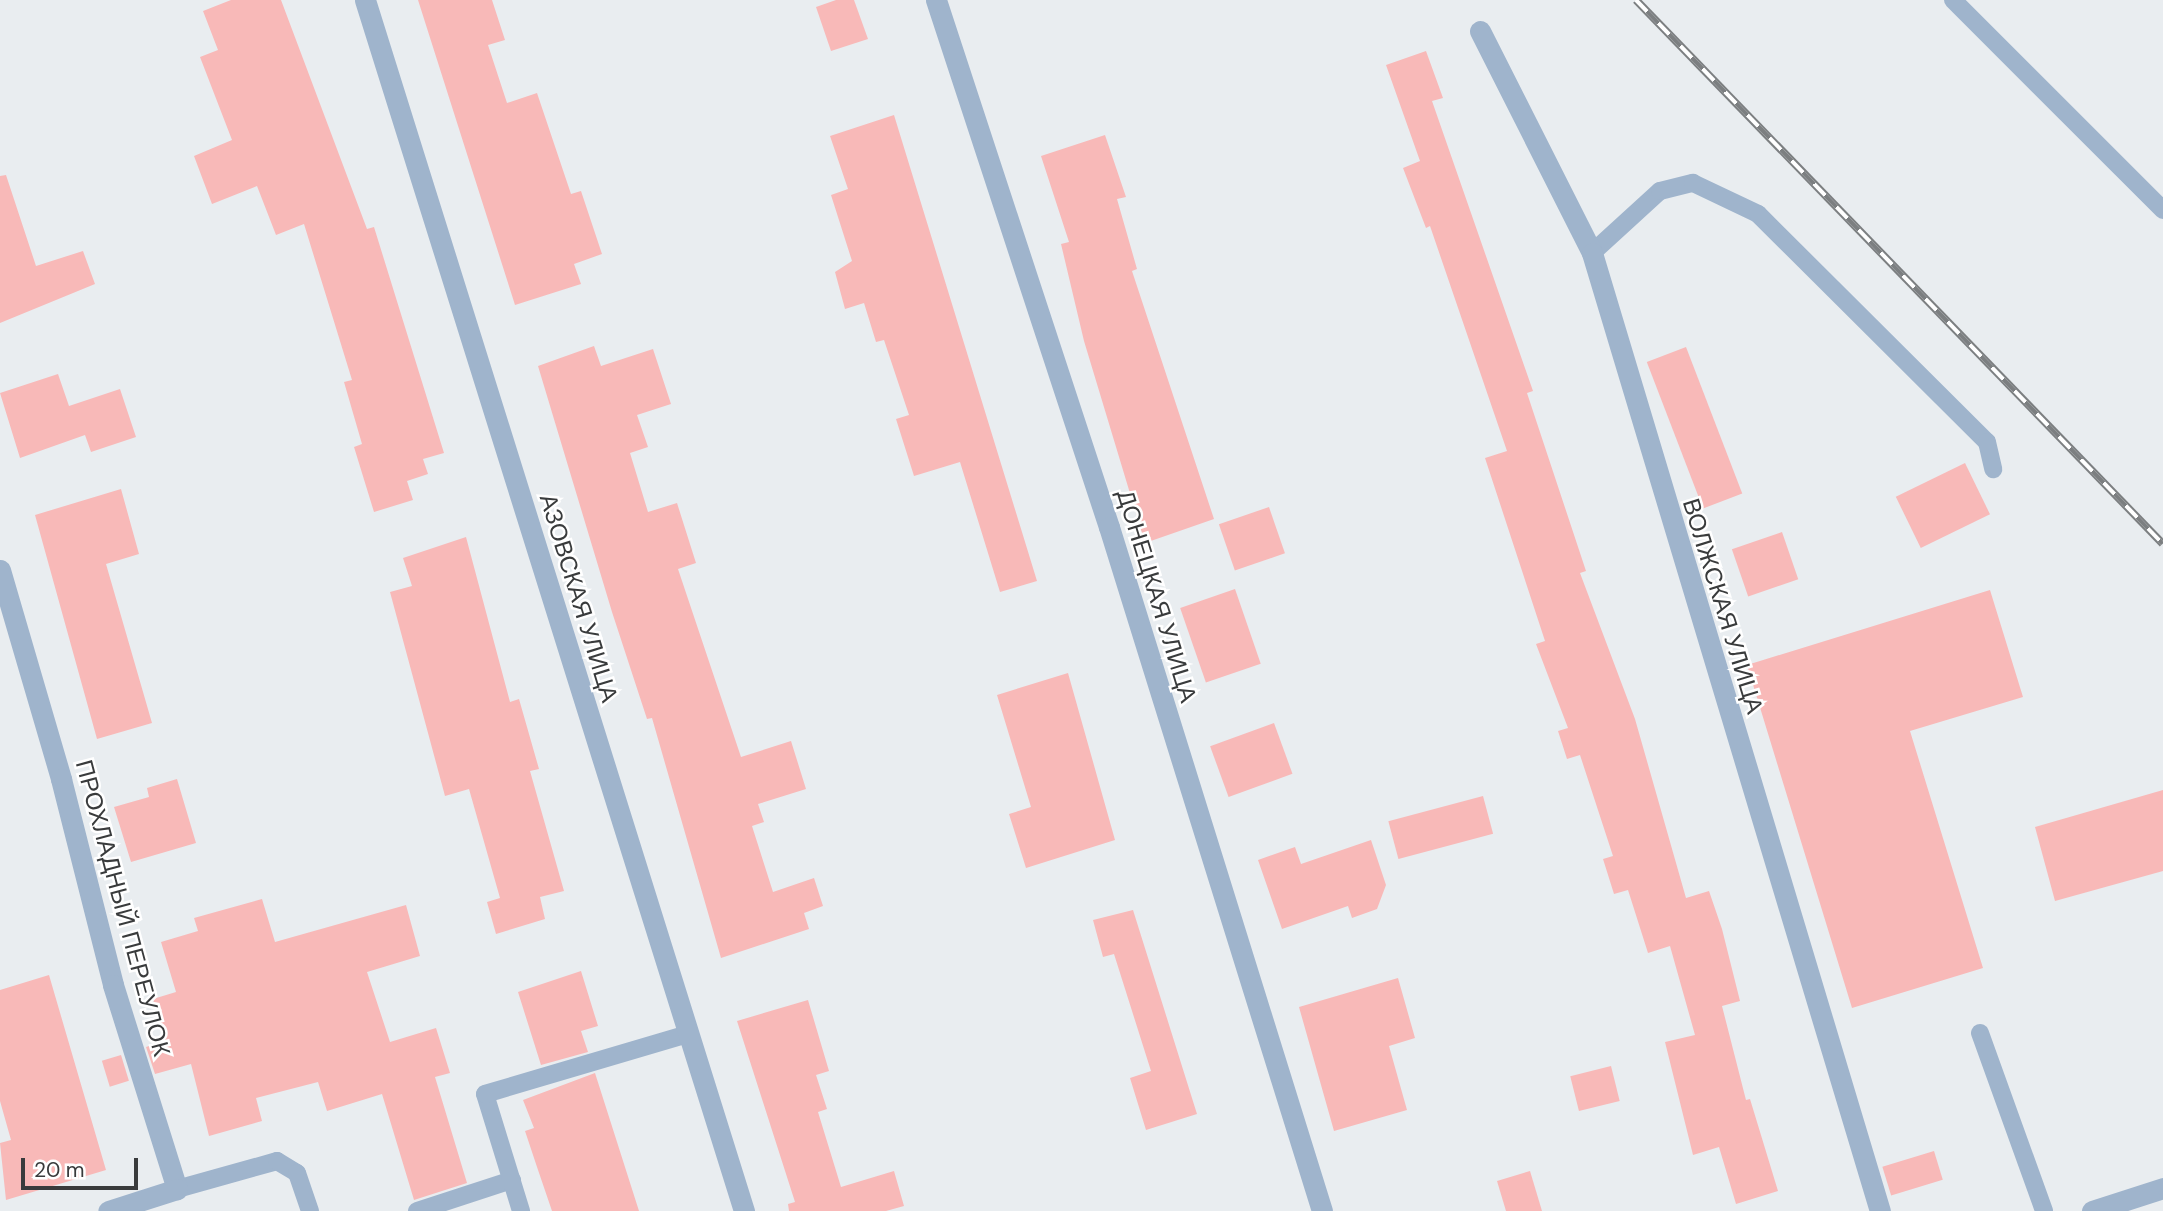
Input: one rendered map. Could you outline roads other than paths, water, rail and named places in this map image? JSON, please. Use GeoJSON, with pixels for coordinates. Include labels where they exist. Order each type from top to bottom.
{"type":"FeatureCollection","features":[{"type":"Feature","properties":{"kind":"street","name":"АЗОВСКАЯ УЛИЦА"},"geometry":{"type":"LineString","coordinates":[[365,0],[744,1211]]}},
{"type":"Feature","properties":{"kind":"street","name":"ДОНЕЦКАЯ УЛИЦА"},"geometry":{"type":"LineString","coordinates":[[936,0],[1109,527],[1322,1211]]}},
{"type":"Feature","properties":{"kind":"street","name":"ВОЛЖСКАЯ УЛИЦА"},"geometry":{"type":"LineString","coordinates":[[1480,31],[1592,253],[1880,1211]]}},
{"type":"Feature","properties":{"kind":"street","name":"ПРОХЛАДНЫЙ ПЕРЕУЛОК"},"geometry":{"type":"LineString","coordinates":[[0,570],[113,985],[177,1189]]}},
{"type":"Feature","properties":{"kind":"street"},"geometry":{"type":"LineString","coordinates":[[2092,1211],[2163,1188]]}},
{"type":"Feature","properties":{"kind":"street"},"geometry":{"type":"LineString","coordinates":[[108,1211],[177,1189]]}},
{"type":"Feature","properties":{"kind":"lane"},"geometry":{"type":"LineString","coordinates":[[1953,0],[2163,210]]}},
{"type":"Feature","properties":{"kind":"lane"},"geometry":{"type":"LineString","coordinates":[[1592,253],[1660,191],[1693,183],[1758,214],[1987,442],[1993,469]]}},
{"type":"Feature","properties":{"kind":"lane"},"geometry":{"type":"LineString","coordinates":[[1980,1033],[2044,1211]]}},
{"type":"Feature","properties":{"kind":"lane"},"geometry":{"type":"LineString","coordinates":[[522,1211],[485,1094],[688,1034]]}},
{"type":"Feature","properties":{"kind":"lane"},"geometry":{"type":"LineString","coordinates":[[177,1189],[277,1161],[297,1172],[310,1211]]}},
{"type":"Feature","properties":{"kind":"lane"},"geometry":{"type":"LineString","coordinates":[[417,1211],[512,1180]]}},
{"type":"Feature","properties":{"kind":"railway"},"geometry":{"type":"LineString","coordinates":[[1636,0],[2163,544]]}}]}
